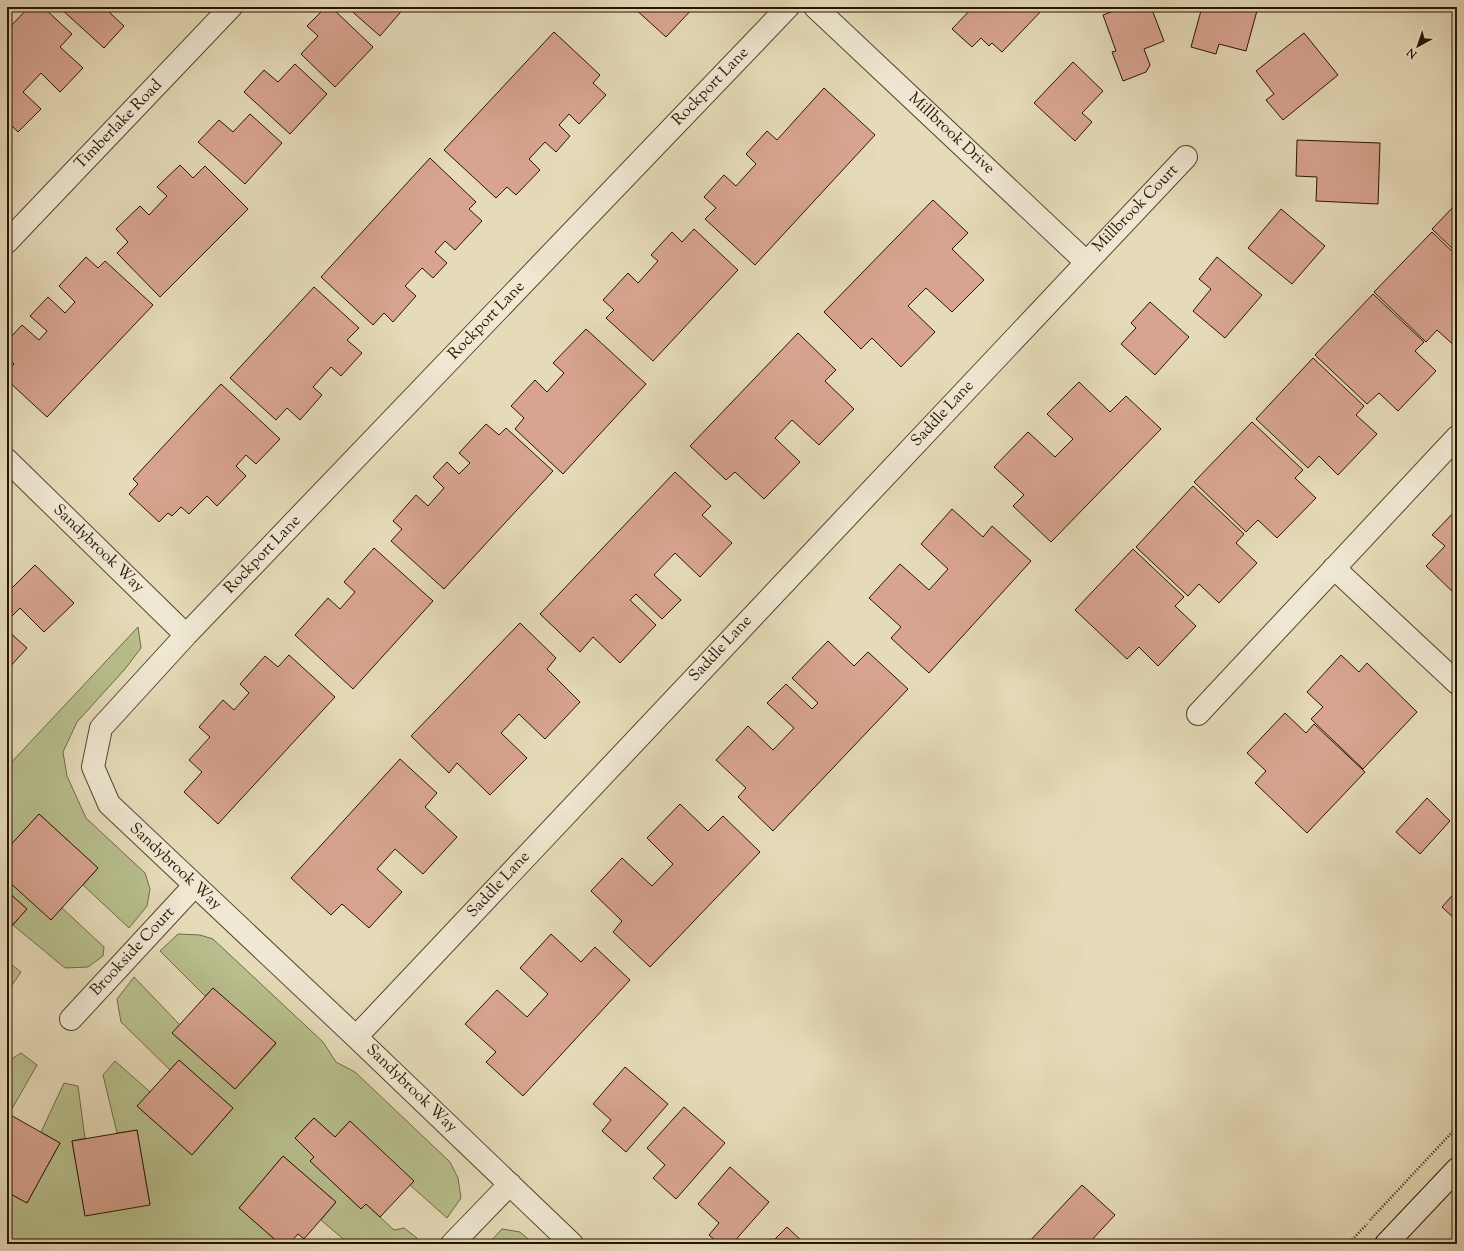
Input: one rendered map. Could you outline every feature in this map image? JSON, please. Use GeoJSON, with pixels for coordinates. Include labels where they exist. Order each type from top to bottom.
{"type":"FeatureCollection","features":[{"type":"Feature","properties":{"kind":"street","name":"Timberlake Road"},"geometry":{"type":"LineString","coordinates":[[7,242],[231,7]]}},
{"type":"Feature","properties":{"kind":"street","name":"Rockport Lane"},"geometry":{"type":"LineString","coordinates":[[186,635],[788,7]]}},
{"type":"Feature","properties":{"kind":"street","name":"Millbrook Drive"},"geometry":{"type":"LineString","coordinates":[[815,7],[1086,262]]}},
{"type":"Feature","properties":{"kind":"street","name":"Millbrook Court"},"geometry":{"type":"LineString","coordinates":[[1086,262],[1186,157]]}},
{"type":"Feature","properties":{"kind":"street","name":"Saddle Lane"},"geometry":{"type":"LineString","coordinates":[[356,1037],[1086,262]]}},
{"type":"Feature","properties":{"kind":"street"},"geometry":{"type":"LineString","coordinates":[[1198,714],[1457,437]]}},
{"type":"Feature","properties":{"kind":"street","name":"Sandybrook Way"},"geometry":{"type":"LineString","coordinates":[[9,467],[186,635],[101,728],[93,766],[109,804],[356,1037],[572,1244]]}},
{"type":"Feature","properties":{"kind":"street"},"geometry":{"type":"LineString","coordinates":[[1334,568],[1457,684]]}},
{"type":"Feature","properties":{"kind":"street","name":"Brookside Court"},"geometry":{"type":"LineString","coordinates":[[71,1019],[195,885]]}},
{"type":"Feature","properties":{"kind":"street"},"geometry":{"type":"LineString","coordinates":[[1386,1244],[1457,1168]]}},
{"type":"Feature","properties":{"kind":"street"},"geometry":{"type":"LineString","coordinates":[[452,1244],[510,1184]]}},
{"type":"Feature","properties":{"kind":"path"},"geometry":{"type":"LineString","coordinates":[[1348,1244],[1457,1127]]}},
{"type":"Feature","properties":{"kind":"green space"},"geometry":{"type":"Polygon","coordinates":[[[138,627],[141,648],[125,669],[77,722],[63,752],[67,776],[86,818],[145,873],[150,889],[147,906],[129,928],[83,885],[98,868],[39,814],[7,849],[7,767],[138,627]]]}},
{"type":"Feature","properties":{"kind":"green space"},"geometry":{"type":"Polygon","coordinates":[[[7,880],[51,919],[62,908],[104,947],[103,956],[88,967],[65,968],[13,925],[27,909],[7,891],[7,880]]]}},
{"type":"Feature","properties":{"kind":"green space"},"geometry":{"type":"Polygon","coordinates":[[[178,934],[200,935],[213,939],[323,1042],[336,1062],[355,1072],[450,1162],[458,1178],[461,1198],[447,1218],[410,1185],[350,1121],[335,1137],[314,1118],[295,1138],[314,1157],[310,1161],[361,1209],[366,1204],[394,1230],[404,1228],[417,1238],[416,1244],[349,1244],[321,1220],[336,1202],[283,1156],[239,1208],[280,1244],[7,1244],[7,1192],[27,1203],[60,1143],[41,1132],[64,1083],[78,1086],[85,1138],[72,1141],[85,1215],[150,1204],[137,1130],[117,1133],[103,1075],[115,1061],[150,1092],[138,1107],[192,1155],[233,1108],[179,1060],[170,1070],[121,1022],[117,999],[134,977],[180,1025],[173,1034],[235,1089],[276,1044],[213,988],[205,996],[160,951],[178,934]]]}},
{"type":"Feature","properties":{"kind":"green space"},"geometry":{"type":"Polygon","coordinates":[[[7,961],[21,972],[12,985],[7,984],[7,961]]]}},
{"type":"Feature","properties":{"kind":"green space"},"geometry":{"type":"Polygon","coordinates":[[[21,1053],[37,1065],[9,1114],[7,1113],[7,1062],[21,1053]]]}},
{"type":"Feature","properties":{"kind":"green space"},"geometry":{"type":"Polygon","coordinates":[[[502,1229],[520,1232],[534,1244],[488,1244],[502,1229]]]}},
{"type":"Feature","properties":{"kind":"building"},"geometry":{"type":"Polygon","coordinates":[[[29,7],[43,7],[72,34],[60,47],[83,68],[60,92],[41,73],[23,92],[41,109],[18,132],[7,121],[7,30],[29,7]]]}},
{"type":"Feature","properties":{"kind":"building"},"geometry":{"type":"Polygon","coordinates":[[[59,7],[115,7],[110,13],[124,26],[104,48],[59,7]]]}},
{"type":"Feature","properties":{"kind":"building"},"geometry":{"type":"Polygon","coordinates":[[[326,7],[331,7],[373,47],[335,87],[301,54],[318,36],[307,26],[326,7]]]}},
{"type":"Feature","properties":{"kind":"building"},"geometry":{"type":"Polygon","coordinates":[[[347,7],[405,7],[380,36],[347,7]]]}},
{"type":"Feature","properties":{"kind":"building"},"geometry":{"type":"Polygon","coordinates":[[[633,7],[694,7],[666,37],[633,7]]]}},
{"type":"Feature","properties":{"kind":"building"},"geometry":{"type":"Polygon","coordinates":[[[973,7],[1045,7],[1002,52],[992,43],[989,46],[981,38],[972,47],[952,29],[973,7]]]}},
{"type":"Feature","properties":{"kind":"building"},"geometry":{"type":"Polygon","coordinates":[[[1124,7],[1151,7],[1164,41],[1144,49],[1150,65],[1146,72],[1123,81],[1112,52],[1116,51],[1103,15],[1124,7]]]}},
{"type":"Feature","properties":{"kind":"building"},"geometry":{"type":"Polygon","coordinates":[[[1202,7],[1258,7],[1246,51],[1219,44],[1216,54],[1191,47],[1202,7]]]}},
{"type":"Feature","properties":{"kind":"building"},"geometry":{"type":"Polygon","coordinates":[[[554,32],[600,75],[593,83],[606,95],[579,124],[569,114],[559,125],[570,136],[556,152],[545,142],[529,159],[540,170],[516,195],[507,187],[496,198],[444,150],[554,32]]]}},
{"type":"Feature","properties":{"kind":"building"},"geometry":{"type":"Polygon","coordinates":[[[1304,33],[1338,75],[1283,120],[1266,100],[1274,94],[1256,71],[1304,33]]]}},
{"type":"Feature","properties":{"kind":"building"},"geometry":{"type":"Polygon","coordinates":[[[1073,62],[1103,91],[1082,113],[1092,122],[1075,141],[1034,103],[1073,62]]]}},
{"type":"Feature","properties":{"kind":"building"},"geometry":{"type":"Polygon","coordinates":[[[295,64],[327,94],[290,134],[244,92],[264,70],[278,82],[295,64]]]}},
{"type":"Feature","properties":{"kind":"building"},"geometry":{"type":"Polygon","coordinates":[[[824,88],[875,135],[755,265],[705,219],[716,208],[704,197],[724,175],[736,186],[756,164],[746,154],[767,131],[777,140],[824,88]]]}},
{"type":"Feature","properties":{"kind":"building"},"geometry":{"type":"Polygon","coordinates":[[[250,114],[282,143],[245,184],[198,142],[219,120],[233,132],[250,114]]]}},
{"type":"Feature","properties":{"kind":"building"},"geometry":{"type":"Polygon","coordinates":[[[1297,140],[1380,143],[1378,204],[1316,201],[1317,177],[1296,176],[1297,140]]]}},
{"type":"Feature","properties":{"kind":"building"},"geometry":{"type":"Polygon","coordinates":[[[430,158],[476,202],[469,209],[482,221],[455,250],[445,241],[435,252],[447,263],[433,278],[422,268],[405,286],[416,296],[393,322],[384,313],[373,325],[321,277],[430,158]]]}},
{"type":"Feature","properties":{"kind":"building"},"geometry":{"type":"Polygon","coordinates":[[[180,165],[193,178],[205,166],[248,209],[160,297],[117,253],[128,242],[116,229],[140,206],[149,215],[167,196],[157,187],[180,165]]]}},
{"type":"Feature","properties":{"kind":"building"},"geometry":{"type":"Polygon","coordinates":[[[933,200],[968,233],[952,249],[984,280],[952,312],[926,288],[908,306],[935,332],[901,367],[872,338],[861,349],[824,312],[933,200]]]}},
{"type":"Feature","properties":{"kind":"building"},"geometry":{"type":"Polygon","coordinates":[[[1457,203],[1457,253],[1432,229],[1457,203]]]}},
{"type":"Feature","properties":{"kind":"building"},"geometry":{"type":"Polygon","coordinates":[[[1281,209],[1325,246],[1292,284],[1248,248],[1281,209]]]}},
{"type":"Feature","properties":{"kind":"building"},"geometry":{"type":"Polygon","coordinates":[[[694,229],[738,270],[653,361],[606,318],[614,310],[603,300],[628,273],[638,283],[658,261],[651,255],[672,232],[682,242],[694,229]]]}},
{"type":"Feature","properties":{"kind":"building"},"geometry":{"type":"Polygon","coordinates":[[[1432,232],[1457,256],[1457,348],[1437,330],[1426,342],[1374,292],[1432,232]]]}},
{"type":"Feature","properties":{"kind":"building"},"geometry":{"type":"Polygon","coordinates":[[[86,257],[98,268],[105,261],[153,305],[47,417],[7,380],[7,371],[14,364],[7,357],[7,341],[22,325],[39,340],[47,331],[30,316],[48,297],[65,313],[75,302],[59,286],[86,257]]]}},
{"type":"Feature","properties":{"kind":"building"},"geometry":{"type":"Polygon","coordinates":[[[1217,257],[1262,295],[1225,338],[1193,311],[1211,289],[1199,279],[1217,257]]]}},
{"type":"Feature","properties":{"kind":"building"},"geometry":{"type":"Polygon","coordinates":[[[314,287],[359,328],[347,340],[362,353],[341,376],[331,367],[313,387],[322,395],[300,420],[287,408],[276,420],[230,378],[314,287]]]}},
{"type":"Feature","properties":{"kind":"building"},"geometry":{"type":"Polygon","coordinates":[[[1373,294],[1424,342],[1415,351],[1436,371],[1398,411],[1379,393],[1367,404],[1315,355],[1373,294]]]}},
{"type":"Feature","properties":{"kind":"building"},"geometry":{"type":"Polygon","coordinates":[[[1150,302],[1189,337],[1155,375],[1121,344],[1136,328],[1131,323],[1150,302]]]}},
{"type":"Feature","properties":{"kind":"building"},"geometry":{"type":"Polygon","coordinates":[[[586,329],[646,384],[563,474],[515,429],[524,418],[511,406],[535,380],[547,392],[564,373],[553,363],[586,329]]]}},
{"type":"Feature","properties":{"kind":"building"},"geometry":{"type":"Polygon","coordinates":[[[798,333],[836,370],[825,381],[854,409],[819,445],[792,420],[775,438],[800,462],[764,499],[735,472],[726,480],[690,446],[798,333]]]}},
{"type":"Feature","properties":{"kind":"building"},"geometry":{"type":"Polygon","coordinates":[[[1313,358],[1364,406],[1356,415],[1377,434],[1338,475],[1319,456],[1308,468],[1256,419],[1313,358]]]}},
{"type":"Feature","properties":{"kind":"building"},"geometry":{"type":"Polygon","coordinates":[[[1079,382],[1110,412],[1126,396],[1161,429],[1051,542],[1013,506],[1024,495],[994,467],[1028,432],[1055,457],[1073,439],[1047,414],[1079,382]]]}},
{"type":"Feature","properties":{"kind":"building"},"geometry":{"type":"Polygon","coordinates":[[[221,384],[280,439],[256,464],[246,455],[236,466],[246,476],[217,506],[207,496],[189,514],[181,507],[172,516],[168,513],[159,522],[129,494],[138,484],[133,479],[221,384]]]}},
{"type":"Feature","properties":{"kind":"building"},"geometry":{"type":"Polygon","coordinates":[[[1252,422],[1303,470],[1295,478],[1316,498],[1277,538],[1258,520],[1246,532],[1194,482],[1252,422]]]}},
{"type":"Feature","properties":{"kind":"building"},"geometry":{"type":"Polygon","coordinates":[[[486,424],[499,435],[506,428],[553,471],[444,589],[391,541],[402,529],[393,521],[416,495],[428,506],[444,488],[433,477],[447,462],[459,474],[470,463],[459,453],[486,424]]]}},
{"type":"Feature","properties":{"kind":"building"},"geometry":{"type":"Polygon","coordinates":[[[675,472],[711,506],[702,515],[732,543],[700,577],[675,553],[654,575],[681,600],[662,619],[636,594],[630,600],[656,625],[620,663],[593,637],[580,652],[540,614],[675,472]]]}},
{"type":"Feature","properties":{"kind":"building"},"geometry":{"type":"Polygon","coordinates":[[[1193,486],[1244,534],[1236,543],[1257,563],[1219,603],[1199,584],[1188,596],[1136,547],[1193,486]]]}},
{"type":"Feature","properties":{"kind":"building"},"geometry":{"type":"Polygon","coordinates":[[[952,509],[983,537],[992,526],[1031,561],[929,673],[891,638],[901,627],[869,598],[900,564],[929,590],[948,569],[921,544],[952,509]]]}},
{"type":"Feature","properties":{"kind":"building"},"geometry":{"type":"Polygon","coordinates":[[[1457,509],[1457,596],[1426,566],[1445,546],[1432,535],[1457,509]]]}},
{"type":"Feature","properties":{"kind":"building"},"geometry":{"type":"Polygon","coordinates":[[[374,548],[433,601],[353,689],[295,635],[328,598],[340,609],[355,592],[344,582],[374,548]]]}},
{"type":"Feature","properties":{"kind":"building"},"geometry":{"type":"Polygon","coordinates":[[[1133,549],[1184,597],[1175,606],[1196,626],[1158,666],[1139,647],[1127,659],[1075,610],[1133,549]]]}},
{"type":"Feature","properties":{"kind":"building"},"geometry":{"type":"Polygon","coordinates":[[[35,565],[74,603],[44,632],[20,608],[7,621],[7,588],[9,591],[35,565]]]}},
{"type":"Feature","properties":{"kind":"building"},"geometry":{"type":"Polygon","coordinates":[[[520,623],[556,658],[547,669],[580,702],[545,739],[519,714],[501,733],[527,758],[490,795],[457,763],[449,773],[411,736],[520,623]]]}},
{"type":"Feature","properties":{"kind":"building"},"geometry":{"type":"Polygon","coordinates":[[[7,630],[27,648],[7,670],[7,630]]]}},
{"type":"Feature","properties":{"kind":"building"},"geometry":{"type":"Polygon","coordinates":[[[828,641],[854,666],[868,652],[908,689],[773,831],[738,797],[746,788],[716,760],[748,726],[773,750],[794,728],[767,703],[786,684],[812,709],[818,703],[792,678],[828,641]]]}},
{"type":"Feature","properties":{"kind":"building"},"geometry":{"type":"Polygon","coordinates":[[[289,655],[335,697],[218,824],[184,792],[202,772],[189,760],[210,737],[199,727],[223,700],[234,710],[249,693],[240,684],[265,656],[278,667],[289,655]]]}},
{"type":"Feature","properties":{"kind":"building"},"geometry":{"type":"Polygon","coordinates":[[[1341,655],[1359,672],[1367,663],[1417,712],[1363,769],[1311,719],[1323,707],[1307,692],[1341,655]]]}},
{"type":"Feature","properties":{"kind":"building"},"geometry":{"type":"Polygon","coordinates":[[[1285,713],[1306,733],[1314,724],[1365,772],[1307,833],[1255,783],[1266,771],[1247,753],[1285,713]]]}},
{"type":"Feature","properties":{"kind":"building"},"geometry":{"type":"Polygon","coordinates":[[[400,759],[437,793],[425,807],[457,837],[423,874],[395,849],[377,869],[402,892],[369,928],[342,904],[331,915],[291,878],[400,759]]]}},
{"type":"Feature","properties":{"kind":"building"},"geometry":{"type":"Polygon","coordinates":[[[1427,798],[1450,821],[1420,854],[1396,832],[1427,798]]]}},
{"type":"Feature","properties":{"kind":"building"},"geometry":{"type":"Polygon","coordinates":[[[680,804],[708,831],[723,816],[760,852],[650,967],[613,932],[622,921],[591,891],[622,858],[652,886],[673,864],[647,838],[680,804]]]}},
{"type":"Feature","properties":{"kind":"building"},"geometry":{"type":"Polygon","coordinates":[[[39,814],[98,868],[51,920],[7,880],[7,849],[39,814]]]}},
{"type":"Feature","properties":{"kind":"building"},"geometry":{"type":"Polygon","coordinates":[[[1457,890],[1457,921],[1442,907],[1457,890]]]}},
{"type":"Feature","properties":{"kind":"building"},"geometry":{"type":"Polygon","coordinates":[[[7,891],[27,909],[7,931],[7,891]]]}},
{"type":"Feature","properties":{"kind":"building"},"geometry":{"type":"Polygon","coordinates":[[[551,934],[581,962],[595,947],[630,980],[523,1096],[486,1062],[496,1052],[465,1024],[497,990],[527,1017],[548,994],[520,968],[551,934]]]}},
{"type":"Feature","properties":{"kind":"building"},"geometry":{"type":"Polygon","coordinates":[[[213,988],[276,1043],[235,1089],[172,1033],[213,988]]]}},
{"type":"Feature","properties":{"kind":"building"},"geometry":{"type":"Polygon","coordinates":[[[179,1060],[233,1108],[192,1155],[137,1106],[179,1060]]]}},
{"type":"Feature","properties":{"kind":"building"},"geometry":{"type":"Polygon","coordinates":[[[625,1067],[668,1104],[626,1152],[602,1131],[611,1120],[593,1104],[625,1067]]]}},
{"type":"Feature","properties":{"kind":"building"},"geometry":{"type":"Polygon","coordinates":[[[684,1107],[725,1143],[676,1199],[653,1178],[665,1165],[647,1148],[684,1107]]]}},
{"type":"Feature","properties":{"kind":"building"},"geometry":{"type":"Polygon","coordinates":[[[7,1113],[60,1143],[27,1203],[7,1192],[7,1113]]]}},
{"type":"Feature","properties":{"kind":"building"},"geometry":{"type":"Polygon","coordinates":[[[314,1118],[335,1137],[350,1121],[414,1181],[380,1217],[366,1204],[361,1209],[310,1161],[314,1157],[295,1138],[314,1118]]]}},
{"type":"Feature","properties":{"kind":"building"},"geometry":{"type":"Polygon","coordinates":[[[137,1130],[150,1205],[85,1216],[72,1141],[137,1130]]]}},
{"type":"Feature","properties":{"kind":"building"},"geometry":{"type":"Polygon","coordinates":[[[283,1156],[336,1202],[304,1239],[298,1234],[289,1244],[280,1244],[239,1208],[283,1156]]]}},
{"type":"Feature","properties":{"kind":"building"},"geometry":{"type":"Polygon","coordinates":[[[730,1167],[769,1202],[732,1244],[719,1244],[709,1235],[719,1223],[698,1204],[730,1167]]]}},
{"type":"Feature","properties":{"kind":"building"},"geometry":{"type":"Polygon","coordinates":[[[1082,1185],[1115,1215],[1088,1244],[1029,1244],[1028,1243],[1082,1185]]]}},
{"type":"Feature","properties":{"kind":"building"},"geometry":{"type":"Polygon","coordinates":[[[787,1227],[805,1244],[770,1244],[787,1227]]]}}]}
